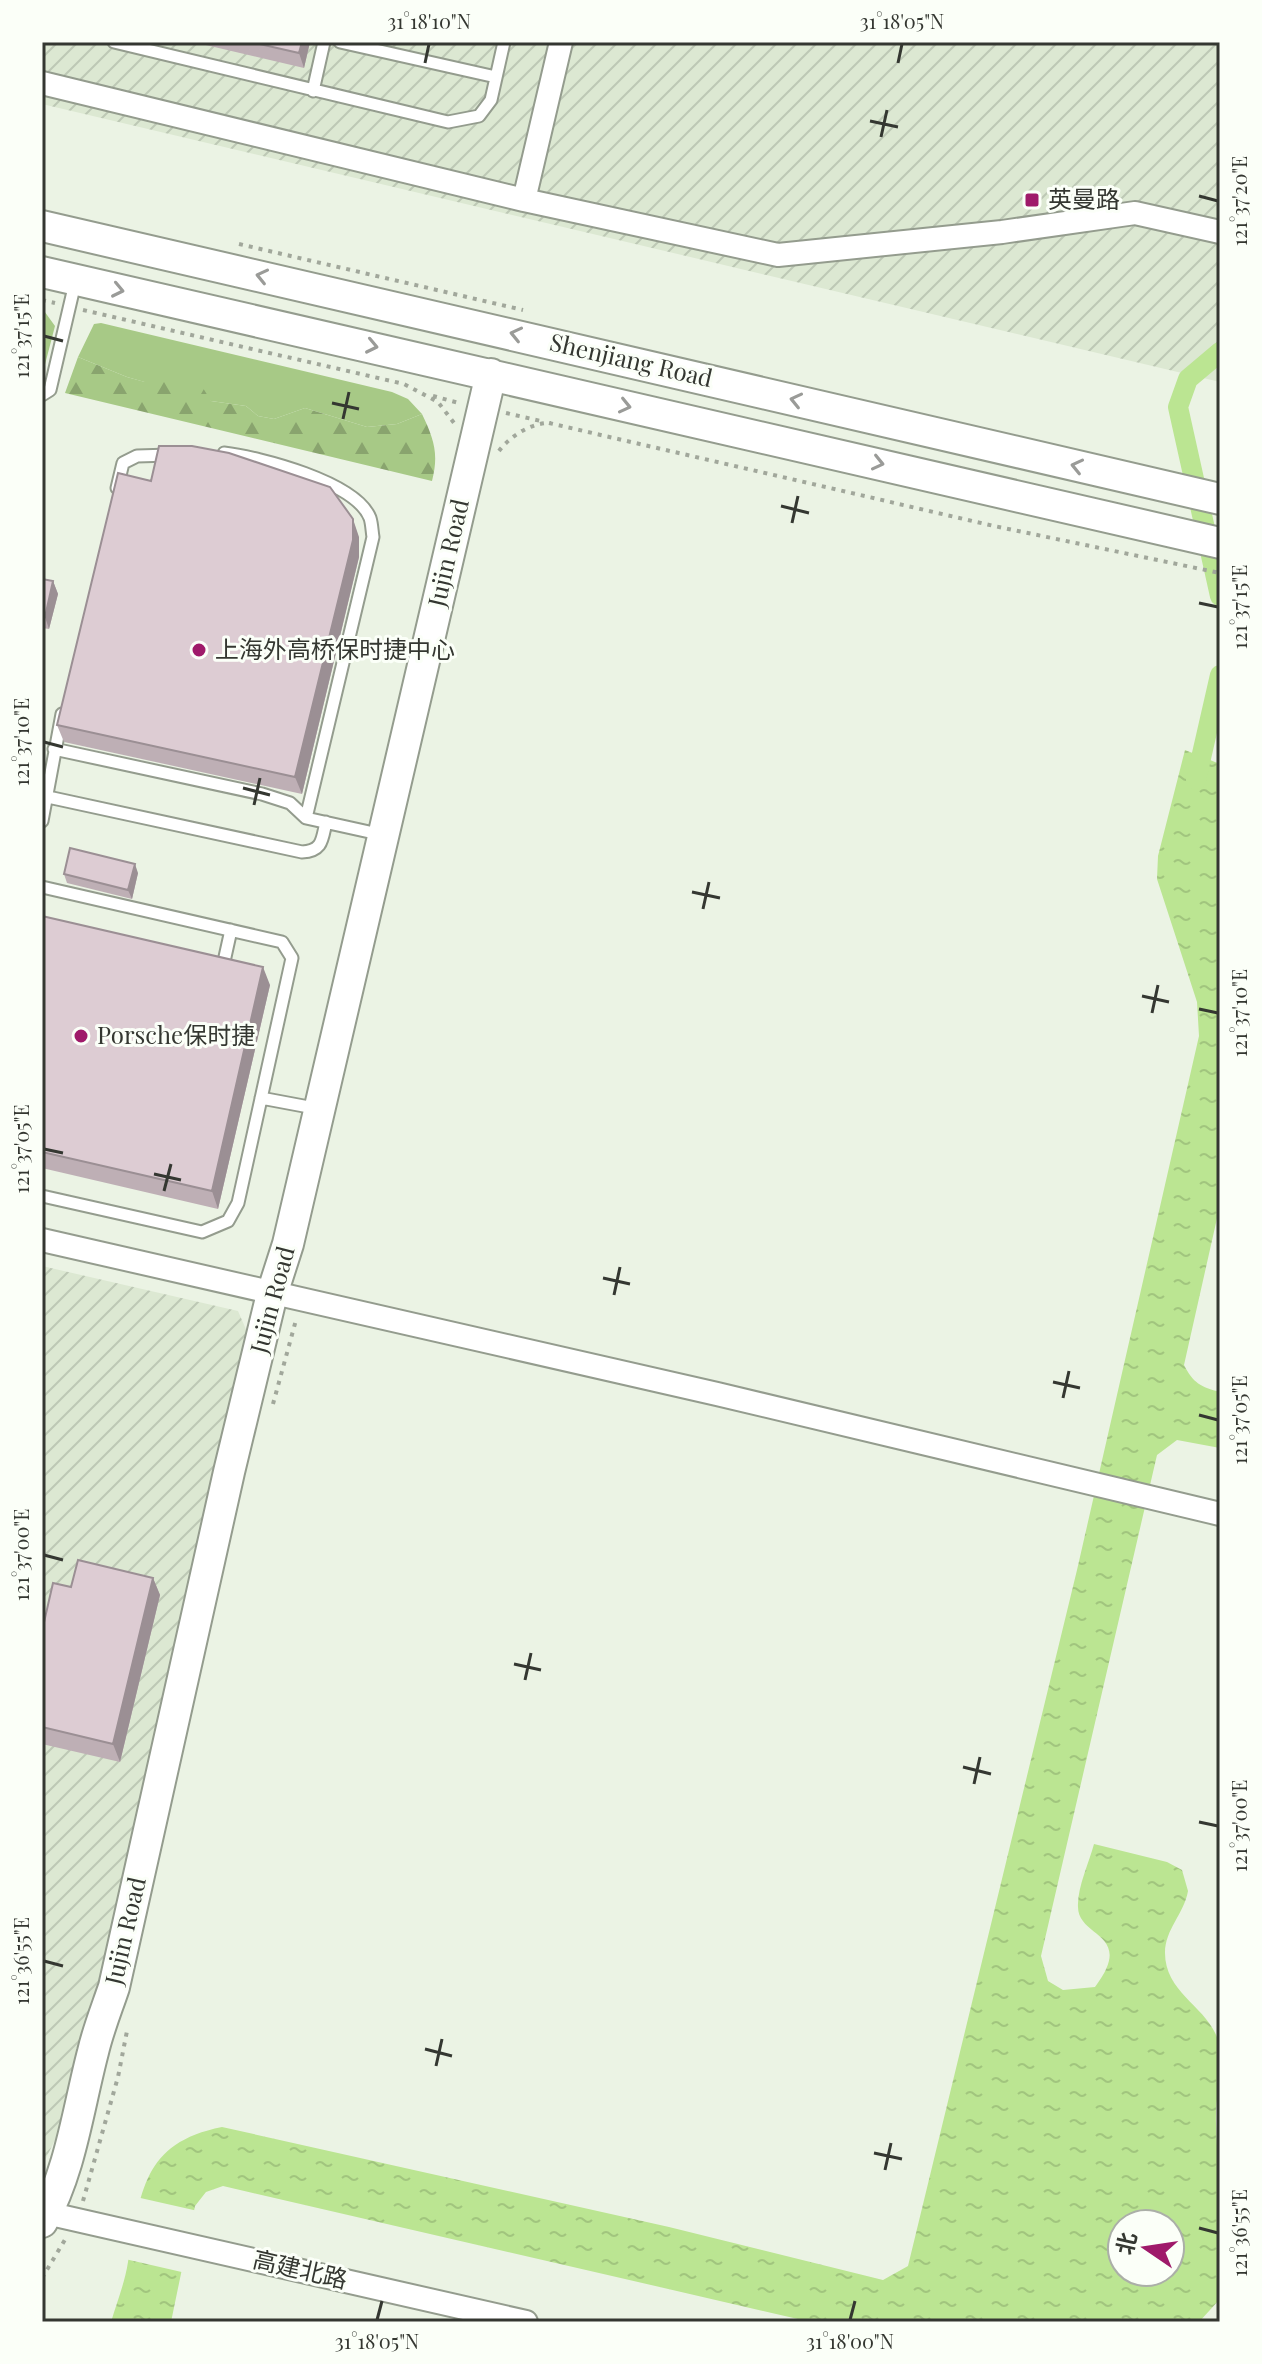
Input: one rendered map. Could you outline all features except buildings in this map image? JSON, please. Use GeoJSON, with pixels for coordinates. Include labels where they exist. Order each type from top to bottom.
{"type":"FeatureCollection","features":[{"type":"Feature","properties":{"kind":"main road","name":"Shenjiang Road"},"geometry":{"type":"LineString","coordinates":[[42,226],[1220,499]]}},
{"type":"Feature","properties":{"kind":"main road","name":"Shenjiang Road"},"geometry":{"type":"LineString","coordinates":[[42,272],[72,293],[491,374],[1220,543]]}},
{"type":"Feature","properties":{"kind":"main road","name":"Jujin Road"},"geometry":{"type":"LineString","coordinates":[[51,2217],[74,2137],[93,2049],[114,1987],[272,1294],[288,1244],[491,374]]}},
{"type":"Feature","properties":{"kind":"street"},"geometry":{"type":"LineString","coordinates":[[524,200],[561,42]]}},
{"type":"Feature","properties":{"kind":"street"},"geometry":{"type":"LineString","coordinates":[[42,83],[524,200],[778,255],[1002,232],[1135,213],[1220,232]]}},
{"type":"Feature","properties":{"kind":"street"},"geometry":{"type":"LineString","coordinates":[[42,1240],[717,1394],[1220,1514]]}},
{"type":"Feature","properties":{"kind":"street","name":"高建北路"},"geometry":{"type":"LineString","coordinates":[[51,2217],[526,2322]]}},
{"type":"Feature","properties":{"kind":"lane"},"geometry":{"type":"LineString","coordinates":[[114,42],[313,91],[461,121],[479,116],[491,100],[504,42]]}},
{"type":"Feature","properties":{"kind":"lane"},"geometry":{"type":"LineString","coordinates":[[313,91],[324,42]]}},
{"type":"Feature","properties":{"kind":"lane"},"geometry":{"type":"LineString","coordinates":[[340,42],[496,77]]}},
{"type":"Feature","properties":{"kind":"lane"},"geometry":{"type":"LineString","coordinates":[[42,395],[50,390],[72,293]]}},
{"type":"Feature","properties":{"kind":"lane"},"geometry":{"type":"LineString","coordinates":[[210,454],[263,459],[315,477],[358,502],[370,518],[373,537],[306,818]]}},
{"type":"Feature","properties":{"kind":"lane"},"geometry":{"type":"LineString","coordinates":[[112,508],[123,463],[137,456],[181,455]]}},
{"type":"Feature","properties":{"kind":"lane"},"geometry":{"type":"LineString","coordinates":[[42,821],[64,704]]}},
{"type":"Feature","properties":{"kind":"lane"},"geometry":{"type":"LineString","coordinates":[[54,749],[262,794],[290,803],[306,818],[383,835]]}},
{"type":"Feature","properties":{"kind":"lane"},"geometry":{"type":"LineString","coordinates":[[48,797],[302,852],[314,852],[321,846],[326,822]]}},
{"type":"Feature","properties":{"kind":"lane"},"geometry":{"type":"LineString","coordinates":[[42,887],[282,942],[292,958],[238,1203],[228,1221],[202,1232],[42,1196]]}},
{"type":"Feature","properties":{"kind":"lane"},"geometry":{"type":"LineString","coordinates":[[223,966],[231,930]]}},
{"type":"Feature","properties":{"kind":"lane"},"geometry":{"type":"LineString","coordinates":[[261,1098],[309,1107]]}},
{"type":"Feature","properties":{"kind":"path"},"geometry":{"type":"LineString","coordinates":[[42,300],[72,293],[404,384]]}},
{"type":"Feature","properties":{"kind":"path"},"geometry":{"type":"LineString","coordinates":[[426,394],[482,410],[994,526],[1220,573]]}},
{"type":"Feature","properties":{"kind":"path"},"geometry":{"type":"LineString","coordinates":[[42,2278],[51,2217]]}},
{"type":"Feature","properties":{"kind":"shaded area"},"geometry":{"type":"Polygon","coordinates":[[[42,42],[1220,42],[1220,382],[42,104],[42,42]]]}},
{"type":"Feature","properties":{"kind":"shaded area"},"geometry":{"type":"Polygon","coordinates":[[[42,1266],[238,1311],[248,1334],[102,1967],[58,2134],[42,2166],[42,1266]]]}},
{"type":"Feature","properties":{"kind":"green space"},"geometry":{"type":"Polygon","coordinates":[[[42,308],[55,326],[42,376],[42,308]]]}},
{"type":"Feature","properties":{"kind":"green space"},"geometry":{"type":"Polygon","coordinates":[[[101,323],[392,392],[408,399],[422,414],[397,424],[367,427],[305,408],[274,419],[258,416],[246,406],[211,401],[127,377],[78,357],[94,324],[101,323]]]}},
{"type":"Feature","properties":{"kind":"green space"},"geometry":{"type":"Polygon","coordinates":[[[78,357],[145,382],[157,376],[203,388],[211,401],[246,406],[258,416],[274,419],[305,408],[367,427],[397,424],[422,414],[434,447],[432,481],[65,393],[78,357]]]}},
{"type":"Feature","properties":{"kind":"water"},"geometry":{"type":"Polygon","coordinates":[[[1185,750],[1220,764],[1220,1205],[1184,1365],[1198,1383],[1220,1392],[1220,1448],[1177,1440],[1157,1455],[1041,1956],[1048,1981],[1063,1990],[1095,1987],[1106,1969],[1110,1956],[1108,1946],[1086,1925],[1078,1907],[1081,1884],[1094,1844],[1167,1862],[1182,1870],[1188,1891],[1168,1936],[1165,1953],[1173,1981],[1210,2024],[1220,2050],[1216,2114],[1220,2299],[1199,2322],[811,2322],[223,2186],[206,2192],[195,2206],[171,2322],[111,2322],[125,2277],[142,2193],[150,2174],[175,2145],[222,2127],[669,2227],[883,2280],[908,2266],[1077,1570],[1199,1036],[1197,1002],[1157,879],[1158,856],[1185,750]]]}},
{"type":"Feature","properties":{"kind":"pier"},"geometry":{"type":"Polygon","coordinates":[[[136,2197],[198,2211],[186,2273],[125,2259],[136,2197]]]}},
{"type":"Feature","properties":{"kind":"waterway"},"geometry":{"type":"LineString","coordinates":[[1220,352],[1188,379],[1178,407],[1220,596]]}},
{"type":"Feature","properties":{"kind":"waterway"},"geometry":{"type":"LineString","coordinates":[[1196,780],[1220,675]]}},
{"type":"Feature","properties":{"kind":"place","name":"英曼路"},"geometry":{"type":"Point","coordinates":[1032,200]}},
{"type":"Feature","properties":{"kind":"place","name":"上海外高桥保时捷中心"},"geometry":{"type":"Point","coordinates":[199,650]}},
{"type":"Feature","properties":{"kind":"place","name":"Porsche保时捷"},"geometry":{"type":"Point","coordinates":[81,1036]}}]}
